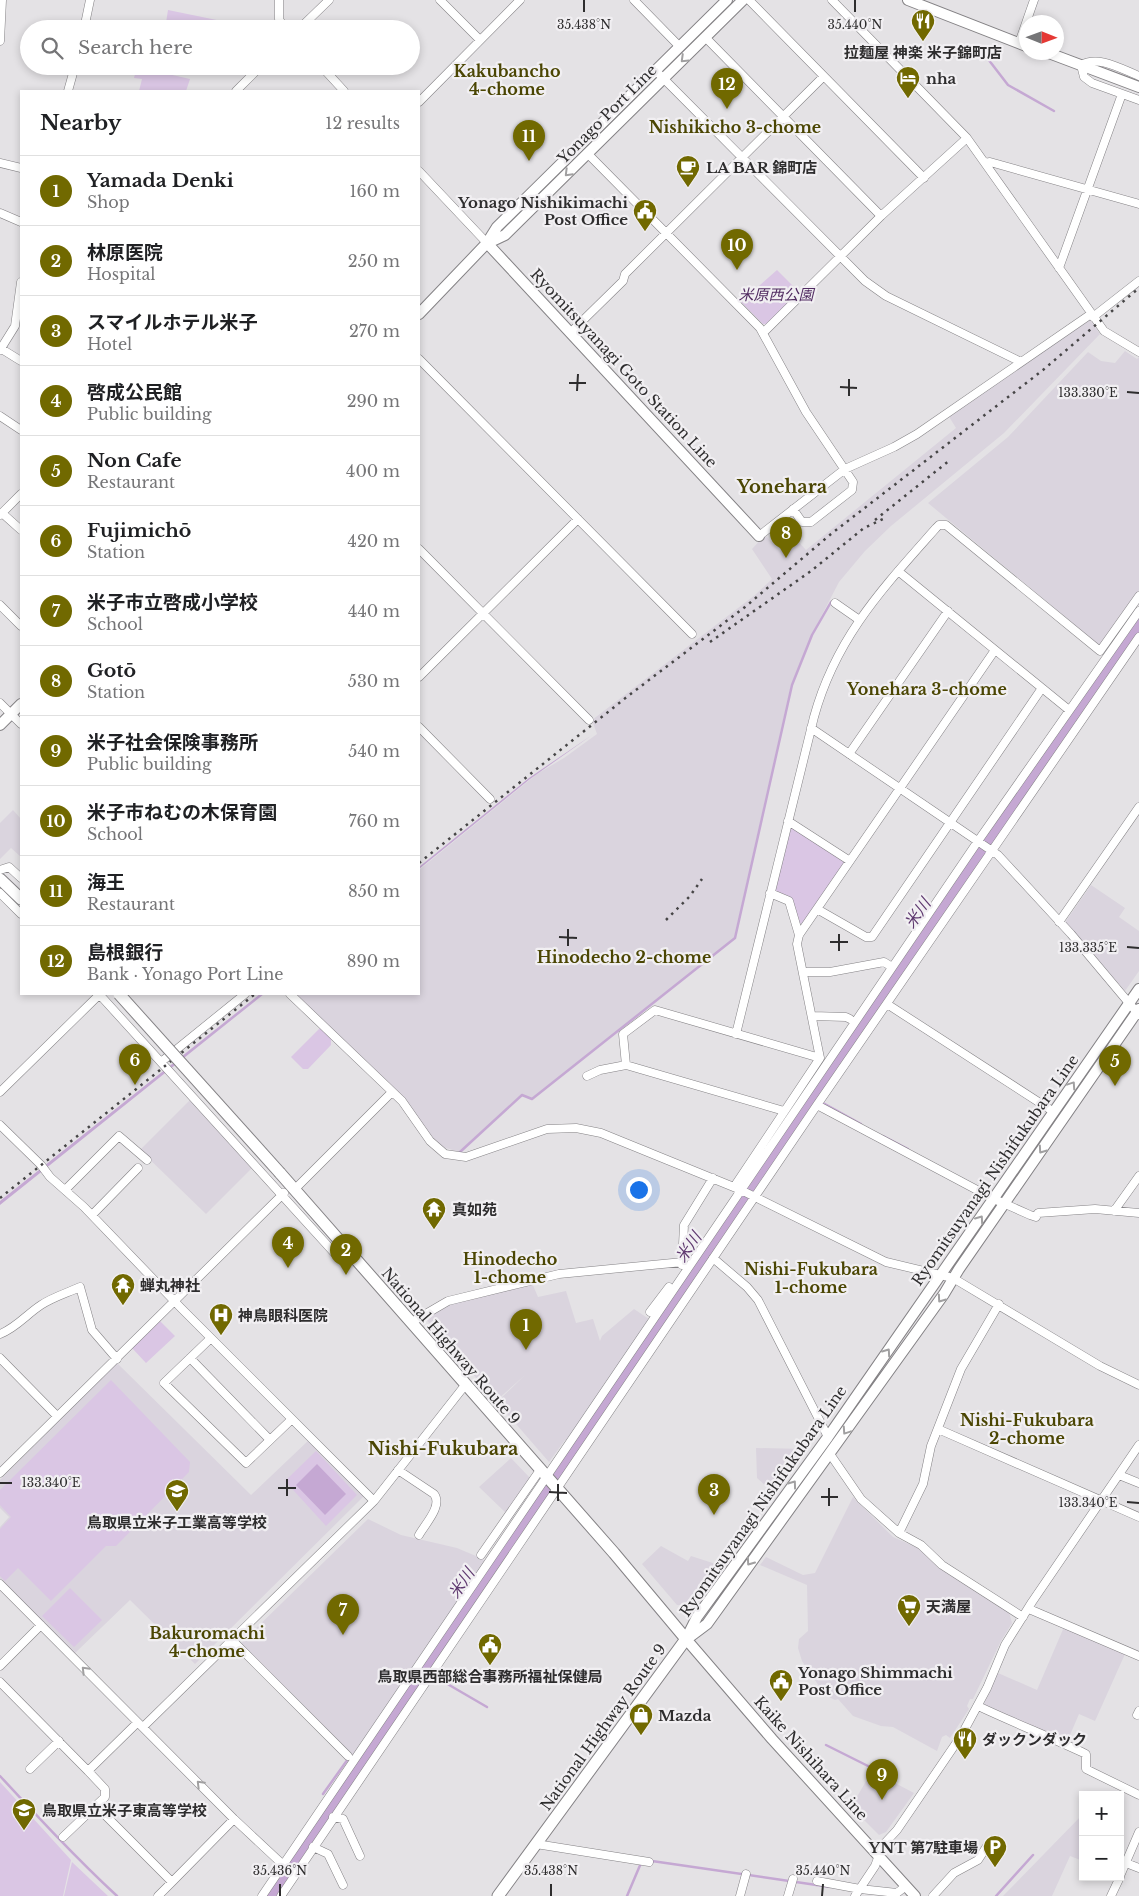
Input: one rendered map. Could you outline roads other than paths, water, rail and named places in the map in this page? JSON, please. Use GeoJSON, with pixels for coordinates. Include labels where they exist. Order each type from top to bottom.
{"type":"FeatureCollection","features":[{"type":"Feature","properties":{"kind":"highway"},"geometry":{"type":"LineString","coordinates":[[1,877],[20,898]]}},
{"type":"Feature","properties":{"kind":"highway","name":"National Highway Route 9"},"geometry":{"type":"LineString","coordinates":[[120,995],[280,1173],[287,1193],[354,1257],[555,1489],[614,1553],[686,1639],[498,1896]]}},
{"type":"Feature","properties":{"kind":"main road","name":"Yonago Port Line"},"geometry":{"type":"LineString","coordinates":[[420,313],[487,243],[497,227],[727,0]]}},
{"type":"Feature","properties":{"kind":"main road","name":"Yonago Port Line"},"geometry":{"type":"LineString","coordinates":[[487,243],[504,235],[743,0]]}},
{"type":"Feature","properties":{"kind":"main road"},"geometry":{"type":"LineString","coordinates":[[908,0],[1019,42]]}},
{"type":"Feature","properties":{"kind":"main road"},"geometry":{"type":"LineString","coordinates":[[1064,59],[1139,87]]}},
{"type":"Feature","properties":{"kind":"main road","name":"Ryomitsuyanagi Goto Station Line"},"geometry":{"type":"LineString","coordinates":[[487,243],[759,536]]}},
{"type":"Feature","properties":{"kind":"main road"},"geometry":{"type":"LineString","coordinates":[[0,725],[20,705]]}},
{"type":"Feature","properties":{"kind":"main road","name":"Ryomitsuyanagi Nishifukubara Line"},"geometry":{"type":"LineString","coordinates":[[686,1639],[696,1617],[828,1436],[994,1199],[1128,1002],[1139,989]]}},
{"type":"Feature","properties":{"kind":"main road","name":"Ryomitsuyanagi Nishifukubara Line"},"geometry":{"type":"LineString","coordinates":[[686,1639],[707,1624],[754,1556],[830,1454],[1138,1012]]}},
{"type":"Feature","properties":{"kind":"main road","name":"Kaike Nishihara Line"},"geometry":{"type":"LineString","coordinates":[[686,1639],[772,1739],[915,1896]]}},
{"type":"Feature","properties":{"kind":"street"},"geometry":{"type":"LineString","coordinates":[[0,41],[2,0]]}},
{"type":"Feature","properties":{"kind":"street"},"geometry":{"type":"LineString","coordinates":[[86,20],[90,0]]}},
{"type":"Feature","properties":{"kind":"street"},"geometry":{"type":"LineString","coordinates":[[279,0],[280,20]]}},
{"type":"Feature","properties":{"kind":"street"},"geometry":{"type":"LineString","coordinates":[[308,20],[329,0]]}},
{"type":"Feature","properties":{"kind":"street"},"geometry":{"type":"LineString","coordinates":[[440,0],[480,40]]}},
{"type":"Feature","properties":{"kind":"street"},"geometry":{"type":"LineString","coordinates":[[420,101],[520,0]]}},
{"type":"Feature","properties":{"kind":"street"},"geometry":{"type":"LineString","coordinates":[[634,0],[680,47]]}},
{"type":"Feature","properties":{"kind":"street"},"geometry":{"type":"LineString","coordinates":[[748,0],[924,178]]}},
{"type":"Feature","properties":{"kind":"street"},"geometry":{"type":"LineString","coordinates":[[832,0],[967,138],[1104,331],[1139,352]]}},
{"type":"Feature","properties":{"kind":"street"},"geometry":{"type":"LineString","coordinates":[[1030,15],[1034,0]]}},
{"type":"Feature","properties":{"kind":"street"},"geometry":{"type":"LineString","coordinates":[[706,38],[881,216]]}},
{"type":"Feature","properties":{"kind":"street"},"geometry":{"type":"LineString","coordinates":[[1139,76],[1101,62],[1089,60],[1081,65],[1084,77],[1092,83],[1139,100]]}},
{"type":"Feature","properties":{"kind":"street"},"geometry":{"type":"LineString","coordinates":[[656,72],[865,281],[886,296],[1021,362]]}},
{"type":"Feature","properties":{"kind":"street"},"geometry":{"type":"LineString","coordinates":[[68,90],[72,75]]}},
{"type":"Feature","properties":{"kind":"street"},"geometry":{"type":"LineString","coordinates":[[237,90],[252,75]]}},
{"type":"Feature","properties":{"kind":"street"},"geometry":{"type":"LineString","coordinates":[[329,75],[343,90]]}},
{"type":"Feature","properties":{"kind":"street"},"geometry":{"type":"LineString","coordinates":[[570,333],[623,282],[625,274],[823,77]]}},
{"type":"Feature","properties":{"kind":"street"},"geometry":{"type":"LineString","coordinates":[[1059,268],[1122,94]]}},
{"type":"Feature","properties":{"kind":"street"},"geometry":{"type":"LineString","coordinates":[[763,334],[881,216],[967,138]]}},
{"type":"Feature","properties":{"kind":"street"},"geometry":{"type":"LineString","coordinates":[[588,154],[763,334],[806,412],[853,482],[854,487],[811,522],[802,522],[793,509]]}},
{"type":"Feature","properties":{"kind":"street"},"geometry":{"type":"LineString","coordinates":[[985,163],[990,162],[1139,204]]}},
{"type":"Feature","properties":{"kind":"street"},"geometry":{"type":"LineString","coordinates":[[0,163],[20,168]]}},
{"type":"Feature","properties":{"kind":"street"},"geometry":{"type":"LineString","coordinates":[[420,172],[487,243]]}},
{"type":"Feature","properties":{"kind":"street"},"geometry":{"type":"LineString","coordinates":[[0,213],[20,222]]}},
{"type":"Feature","properties":{"kind":"street"},"geometry":{"type":"LineString","coordinates":[[759,536],[845,469],[917,434],[1021,362],[1092,316],[1139,281]]}},
{"type":"Feature","properties":{"kind":"street"},"geometry":{"type":"LineString","coordinates":[[20,291],[16,326],[0,349],[20,360]]}},
{"type":"Feature","properties":{"kind":"street"},"geometry":{"type":"LineString","coordinates":[[420,360],[692,634]]}},
{"type":"Feature","properties":{"kind":"street"},"geometry":{"type":"LineString","coordinates":[[0,416],[20,429]]}},
{"type":"Feature","properties":{"kind":"street"},"geometry":{"type":"LineString","coordinates":[[20,495],[1,514],[20,529]]}},
{"type":"Feature","properties":{"kind":"street"},"geometry":{"type":"LineString","coordinates":[[420,676],[578,519]]}},
{"type":"Feature","properties":{"kind":"street"},"geometry":{"type":"LineString","coordinates":[[736,1034],[811,728],[825,683],[858,619],[939,525],[946,525],[1100,652],[1139,596]]}},
{"type":"Feature","properties":{"kind":"street"},"geometry":{"type":"LineString","coordinates":[[420,551],[589,720]]}},
{"type":"Feature","properties":{"kind":"street"},"geometry":{"type":"LineString","coordinates":[[898,571],[1070,710]]}},
{"type":"Feature","properties":{"kind":"street"},"geometry":{"type":"LineString","coordinates":[[835,603],[858,619]]}},
{"type":"Feature","properties":{"kind":"street"},"geometry":{"type":"LineString","coordinates":[[0,605],[20,625]]}},
{"type":"Feature","properties":{"kind":"street"},"geometry":{"type":"LineString","coordinates":[[849,754],[948,611]]}},
{"type":"Feature","properties":{"kind":"street"},"geometry":{"type":"LineString","coordinates":[[739,1189],[1139,611]]}},
{"type":"Feature","properties":{"kind":"street"},"geometry":{"type":"LineString","coordinates":[[650,1312],[674,1296],[712,1258],[816,1104],[887,1004],[990,849],[1139,637]]}},
{"type":"Feature","properties":{"kind":"street"},"geometry":{"type":"LineString","coordinates":[[799,935],[995,650]]}},
{"type":"Feature","properties":{"kind":"street"},"geometry":{"type":"LineString","coordinates":[[818,909],[866,936],[872,937],[1042,688]]}},
{"type":"Feature","properties":{"kind":"street"},"geometry":{"type":"LineString","coordinates":[[0,703],[20,723]]}},
{"type":"Feature","properties":{"kind":"street"},"geometry":{"type":"LineString","coordinates":[[420,728],[490,799]]}},
{"type":"Feature","properties":{"kind":"street"},"geometry":{"type":"LineString","coordinates":[[811,728],[990,849],[1059,922],[1138,1012]]}},
{"type":"Feature","properties":{"kind":"street"},"geometry":{"type":"LineString","coordinates":[[1059,922],[1139,807]]}},
{"type":"Feature","properties":{"kind":"street"},"geometry":{"type":"LineString","coordinates":[[788,821],[850,862]]}},
{"type":"Feature","properties":{"kind":"street"},"geometry":{"type":"LineString","coordinates":[[1,877],[9,867],[20,877]]}},
{"type":"Feature","properties":{"kind":"street"},"geometry":{"type":"LineString","coordinates":[[281,1896],[293,1874],[555,1489],[739,1189],[784,1111],[820,1058],[798,944],[799,935],[789,902],[770,893]]}},
{"type":"Feature","properties":{"kind":"street"},"geometry":{"type":"LineString","coordinates":[[1,897],[20,913]]}},
{"type":"Feature","properties":{"kind":"street"},"geometry":{"type":"LineString","coordinates":[[804,972],[830,972],[884,962],[892,967]]}},
{"type":"Feature","properties":{"kind":"street"},"geometry":{"type":"LineString","coordinates":[[0,1092],[99,995]]}},
{"type":"Feature","properties":{"kind":"street"},"geometry":{"type":"LineString","coordinates":[[101,995],[161,1062],[287,1193]]}},
{"type":"Feature","properties":{"kind":"street"},"geometry":{"type":"LineString","coordinates":[[161,1062],[244,995]]}},
{"type":"Feature","properties":{"kind":"street"},"geometry":{"type":"LineString","coordinates":[[291,995],[402,1101],[435,1147],[454,1157],[477,1154],[547,1129],[576,1128],[601,1133],[739,1189],[886,1262],[953,1278],[1100,1366],[1138,1383]]}},
{"type":"Feature","properties":{"kind":"street"},"geometry":{"type":"LineString","coordinates":[[887,1004],[1054,1112]]}},
{"type":"Feature","properties":{"kind":"street"},"geometry":{"type":"LineString","coordinates":[[626,1065],[622,1035],[653,1010],[820,1058]]}},
{"type":"Feature","properties":{"kind":"street"},"geometry":{"type":"LineString","coordinates":[[813,1016],[846,1017],[850,1019]]}},
{"type":"Feature","properties":{"kind":"street"},"geometry":{"type":"LineString","coordinates":[[587,1076],[600,1070],[626,1065],[784,1111]]}},
{"type":"Feature","properties":{"kind":"street"},"geometry":{"type":"LineString","coordinates":[[0,1474],[175,1301],[392,1092]]}},
{"type":"Feature","properties":{"kind":"street"},"geometry":{"type":"LineString","coordinates":[[816,1104],[994,1199],[1036,1217],[1038,1213],[1094,1210],[1139,1213]]}},
{"type":"Feature","properties":{"kind":"street"},"geometry":{"type":"LineString","coordinates":[[0,1125],[92,1215],[211,1338],[374,1501]]}},
{"type":"Feature","properties":{"kind":"street"},"geometry":{"type":"LineString","coordinates":[[65,1190],[119,1136],[147,1160]]}},
{"type":"Feature","properties":{"kind":"street"},"geometry":{"type":"LineString","coordinates":[[92,1215],[138,1168]]}},
{"type":"Feature","properties":{"kind":"street"},"geometry":{"type":"LineString","coordinates":[[1114,1211],[1139,1176]]}},
{"type":"Feature","properties":{"kind":"street"},"geometry":{"type":"LineString","coordinates":[[262,1896],[512,1527],[590,1415],[638,1353],[674,1296],[683,1262],[684,1225],[713,1178]]}},
{"type":"Feature","properties":{"kind":"street"},"geometry":{"type":"LineString","coordinates":[[712,1258],[747,1287],[758,1300],[828,1436]]}},
{"type":"Feature","properties":{"kind":"street"},"geometry":{"type":"LineString","coordinates":[[412,1322],[448,1301],[559,1274],[683,1262]]}},
{"type":"Feature","properties":{"kind":"street"},"geometry":{"type":"LineString","coordinates":[[0,1334],[13,1328],[49,1300],[80,1288],[92,1330],[117,1359]]}},
{"type":"Feature","properties":{"kind":"street"},"geometry":{"type":"LineString","coordinates":[[898,1533],[923,1484],[931,1446],[961,1369],[999,1304]]}},
{"type":"Feature","properties":{"kind":"street"},"geometry":{"type":"LineString","coordinates":[[211,1338],[164,1383],[246,1463],[292,1419]]}},
{"type":"Feature","properties":{"kind":"street"},"geometry":{"type":"LineString","coordinates":[[0,1358],[57,1416]]}},
{"type":"Feature","properties":{"kind":"street"},"geometry":{"type":"LineString","coordinates":[[190,1358],[270,1440]]}},
{"type":"Feature","properties":{"kind":"street"},"geometry":{"type":"LineString","coordinates":[[88,1771],[232,1640],[374,1501],[466,1384]]}},
{"type":"Feature","properties":{"kind":"street"},"geometry":{"type":"LineString","coordinates":[[938,1429],[1139,1517]]}},
{"type":"Feature","properties":{"kind":"street"},"geometry":{"type":"LineString","coordinates":[[855,1896],[883,1845],[902,1822],[978,1706],[1005,1645],[1100,1500],[1139,1445]]}},
{"type":"Feature","properties":{"kind":"street"},"geometry":{"type":"LineString","coordinates":[[830,1454],[861,1499],[898,1533],[921,1545],[942,1565],[1023,1617]]}},
{"type":"Feature","properties":{"kind":"street"},"geometry":{"type":"LineString","coordinates":[[398,1470],[434,1494],[438,1500],[437,1506],[419,1535]]}},
{"type":"Feature","properties":{"kind":"street"},"geometry":{"type":"LineString","coordinates":[[481,1555],[541,1472]]}},
{"type":"Feature","properties":{"kind":"street"},"geometry":{"type":"LineString","coordinates":[[1119,1475],[1139,1483]]}},
{"type":"Feature","properties":{"kind":"street"},"geometry":{"type":"LineString","coordinates":[[0,1584],[234,1819],[293,1874]]}},
{"type":"Feature","properties":{"kind":"street"},"geometry":{"type":"LineString","coordinates":[[1029,1609],[1139,1656]]}},
{"type":"Feature","properties":{"kind":"street"},"geometry":{"type":"LineString","coordinates":[[0,1666],[41,1625]]}},
{"type":"Feature","properties":{"kind":"street"},"geometry":{"type":"LineString","coordinates":[[232,1640],[348,1756]]}},
{"type":"Feature","properties":{"kind":"street"},"geometry":{"type":"LineString","coordinates":[[0,1682],[106,1790],[105,1797],[63,1837]]}},
{"type":"Feature","properties":{"kind":"street"},"geometry":{"type":"LineString","coordinates":[[978,1706],[1019,1726],[1042,1732],[1086,1754],[1086,1769],[1139,1795]]}},
{"type":"Feature","properties":{"kind":"street"},"geometry":{"type":"LineString","coordinates":[[30,1769],[59,1741]]}},
{"type":"Feature","properties":{"kind":"street"},"geometry":{"type":"LineString","coordinates":[[96,1806],[172,1882]]}},
{"type":"Feature","properties":{"kind":"street"},"geometry":{"type":"LineString","coordinates":[[333,1817],[343,1819],[360,1856]]}},
{"type":"Feature","properties":{"kind":"street"},"geometry":{"type":"LineString","coordinates":[[158,1896],[234,1819]]}},
{"type":"Feature","properties":{"kind":"street"},"geometry":{"type":"LineString","coordinates":[[1124,1867],[1139,1832]]}},
{"type":"Feature","properties":{"kind":"street"},"geometry":{"type":"LineString","coordinates":[[933,1896],[954,1873],[978,1860],[988,1843],[994,1840]]}},
{"type":"Feature","properties":{"kind":"street"},"geometry":{"type":"LineString","coordinates":[[536,1844],[650,1862]]}},
{"type":"Feature","properties":{"kind":"street"},"geometry":{"type":"LineString","coordinates":[[313,1847],[328,1854],[343,1885]]}},
{"type":"Feature","properties":{"kind":"street"},"geometry":{"type":"LineString","coordinates":[[1126,1862],[1139,1868]]}},
{"type":"Feature","properties":{"kind":"street"},"geometry":{"type":"LineString","coordinates":[[740,1896],[746,1874]]}},
{"type":"Feature","properties":{"kind":"street"},"geometry":{"type":"LineString","coordinates":[[788,1896],[793,1879]]}},
{"type":"Feature","properties":{"kind":"street"},"geometry":{"type":"LineString","coordinates":[[817,1880],[860,1889],[897,1893],[906,1886]]}},
{"type":"Feature","properties":{"kind":"street"},"geometry":{"type":"LineString","coordinates":[[1111,1896],[1118,1881]]}},
{"type":"Feature","properties":{"kind":"waterway"},"geometry":{"type":"LineString","coordinates":[[988,59],[1008,85],[1054,111]]}},
{"type":"Feature","properties":{"kind":"waterway"},"geometry":{"type":"LineString","coordinates":[[460,1152],[522,1095],[532,1099],[735,938],[792,685],[812,635],[831,602]]}},
{"type":"Feature","properties":{"kind":"waterway","name":"米川"},"geometry":{"type":"LineString","coordinates":[[270,1896],[822,1082],[1139,621]]}},
{"type":"Feature","properties":{"kind":"waterway"},"geometry":{"type":"LineString","coordinates":[[823,1103],[861,1124]]}},
{"type":"Feature","properties":{"kind":"waterway"},"geometry":{"type":"LineString","coordinates":[[883,1136],[908,1149]]}},
{"type":"Feature","properties":{"kind":"waterway"},"geometry":{"type":"LineString","coordinates":[[434,1679],[444,1682],[487,1707]]}},
{"type":"Feature","properties":{"kind":"waterway"},"geometry":{"type":"LineString","coordinates":[[826,1745],[872,1768]]}},
{"type":"Feature","properties":{"kind":"waterway"},"geometry":{"type":"LineString","coordinates":[[323,1794],[348,1759]]}},
{"type":"Feature","properties":{"kind":"waterway"},"geometry":{"type":"LineString","coordinates":[[0,1776],[72,1852],[117,1896]]}},
{"type":"Feature","properties":{"kind":"waterway"},"geometry":{"type":"LineString","coordinates":[[996,1896],[1033,1855]]}},
{"type":"Feature","properties":{"kind":"waterway"},"geometry":{"type":"LineString","coordinates":[[652,1863],[652,1861],[830,1887]]}},
{"type":"Feature","properties":{"kind":"waterway"},"geometry":{"type":"LineString","coordinates":[[627,1896],[641,1863]]}},
{"type":"Feature","properties":{"kind":"railway"},"geometry":{"type":"LineString","coordinates":[[420,862],[628,696],[745,607],[831,534],[1043,370],[1139,288]]}},
{"type":"Feature","properties":{"kind":"railway"},"geometry":{"type":"LineString","coordinates":[[875,520],[950,460]]}},
{"type":"Feature","properties":{"kind":"railway"},"geometry":{"type":"LineString","coordinates":[[710,642],[811,571],[864,528],[885,518]]}},
{"type":"Feature","properties":{"kind":"railway"},"geometry":{"type":"LineString","coordinates":[[666,920],[690,896],[702,879]]}},
{"type":"Feature","properties":{"kind":"railway"},"geometry":{"type":"LineString","coordinates":[[0,1198],[254,995]]}},
{"type":"Feature","properties":{"kind":"place","name":"拉麺屋 神楽 米子錦町店"},"geometry":{"type":"Point","coordinates":[923,42]}},
{"type":"Feature","properties":{"kind":"place","name":"nha"},"geometry":{"type":"Point","coordinates":[908,99]}},
{"type":"Feature","properties":{"kind":"place","name":"島根銀行"},"geometry":{"type":"Point","coordinates":[727,109]}},
{"type":"Feature","properties":{"kind":"place","name":"海王"},"geometry":{"type":"Point","coordinates":[529,161]}},
{"type":"Feature","properties":{"kind":"place","name":"LA BAR 錦町店"},"geometry":{"type":"Point","coordinates":[688,188]}},
{"type":"Feature","properties":{"kind":"place","name":"Yonago Nishikimachi Post Office"},"geometry":{"type":"Point","coordinates":[645,232]}},
{"type":"Feature","properties":{"kind":"place","name":"米子市ねむの木保育園"},"geometry":{"type":"Point","coordinates":[737,270]}},
{"type":"Feature","properties":{"kind":"place","name":"Gotō"},"geometry":{"type":"Point","coordinates":[786,558]}},
{"type":"Feature","properties":{"kind":"place","name":"Fujimichō"},"geometry":{"type":"Point","coordinates":[135,1085]}},
{"type":"Feature","properties":{"kind":"place","name":"Non Cafe"},"geometry":{"type":"Point","coordinates":[1115,1086]}},
{"type":"Feature","properties":{"kind":"place","name":"真如苑"},"geometry":{"type":"Point","coordinates":[434,1230]}},
{"type":"Feature","properties":{"kind":"place","name":"啓成公民館"},"geometry":{"type":"Point","coordinates":[288,1268]}},
{"type":"Feature","properties":{"kind":"place","name":"林原医院"},"geometry":{"type":"Point","coordinates":[346,1275]}},
{"type":"Feature","properties":{"kind":"place","name":"蝉丸神社"},"geometry":{"type":"Point","coordinates":[123,1306]}},
{"type":"Feature","properties":{"kind":"place","name":"神鳥眼科医院"},"geometry":{"type":"Point","coordinates":[221,1336]}},
{"type":"Feature","properties":{"kind":"place","name":"Yamada Denki"},"geometry":{"type":"Point","coordinates":[526,1350]}},
{"type":"Feature","properties":{"kind":"place","name":"鳥取県立米子工業高等学校"},"geometry":{"type":"Point","coordinates":[177,1512]}},
{"type":"Feature","properties":{"kind":"place","name":"スマイルホテル米子"},"geometry":{"type":"Point","coordinates":[714,1515]}},
{"type":"Feature","properties":{"kind":"place","name":"天満屋"},"geometry":{"type":"Point","coordinates":[909,1627]}},
{"type":"Feature","properties":{"kind":"place","name":"米子市立啓成小学校"},"geometry":{"type":"Point","coordinates":[343,1635]}},
{"type":"Feature","properties":{"kind":"place","name":"鳥取県西部総合事務所福祉保健局"},"geometry":{"type":"Point","coordinates":[490,1666]}},
{"type":"Feature","properties":{"kind":"place","name":"Yonago Shimmachi Post Office"},"geometry":{"type":"Point","coordinates":[781,1702]}},
{"type":"Feature","properties":{"kind":"place","name":"Mazda"},"geometry":{"type":"Point","coordinates":[641,1736]}},
{"type":"Feature","properties":{"kind":"place","name":"ダックンダック"},"geometry":{"type":"Point","coordinates":[965,1760]}},
{"type":"Feature","properties":{"kind":"place","name":"米子社会保険事務所"},"geometry":{"type":"Point","coordinates":[882,1800]}},
{"type":"Feature","properties":{"kind":"place","name":"鳥取県立米子東高等学校"},"geometry":{"type":"Point","coordinates":[24,1831]}},
{"type":"Feature","properties":{"kind":"place","name":"YNT 第7駐車場"},"geometry":{"type":"Point","coordinates":[995,1868]}},
{"type":"Feature","properties":{"kind":"district","name":"Kakubancho 4-chome"},"geometry":{"type":"Point","coordinates":[507,80]}},
{"type":"Feature","properties":{"kind":"district","name":"Nishikicho 3-chome"},"geometry":{"type":"Point","coordinates":[735,127]}},
{"type":"Feature","properties":{"kind":"district","name":"Yonehara"},"geometry":{"type":"Point","coordinates":[782,487]}},
{"type":"Feature","properties":{"kind":"district","name":"Yonehara 3-chome"},"geometry":{"type":"Point","coordinates":[927,689]}},
{"type":"Feature","properties":{"kind":"district","name":"Hinodecho 2-chome"},"geometry":{"type":"Point","coordinates":[624,957]}},
{"type":"Feature","properties":{"kind":"district","name":"Hinodecho 1-chome"},"geometry":{"type":"Point","coordinates":[510,1268]}},
{"type":"Feature","properties":{"kind":"district","name":"Nishi-Fukubara 1-chome"},"geometry":{"type":"Point","coordinates":[811,1278]}},
{"type":"Feature","properties":{"kind":"district","name":"Nishi-Fukubara 2-chome"},"geometry":{"type":"Point","coordinates":[1027,1429]}},
{"type":"Feature","properties":{"kind":"district","name":"Nishi-Fukubara"},"geometry":{"type":"Point","coordinates":[443,1449]}},
{"type":"Feature","properties":{"kind":"district","name":"Bakuromachi 4-chome"},"geometry":{"type":"Point","coordinates":[207,1642]}},
{"type":"Feature","properties":{"kind":"park label","name":"米原西公園"},"geometry":{"type":"Point","coordinates":[776,294]}}]}
